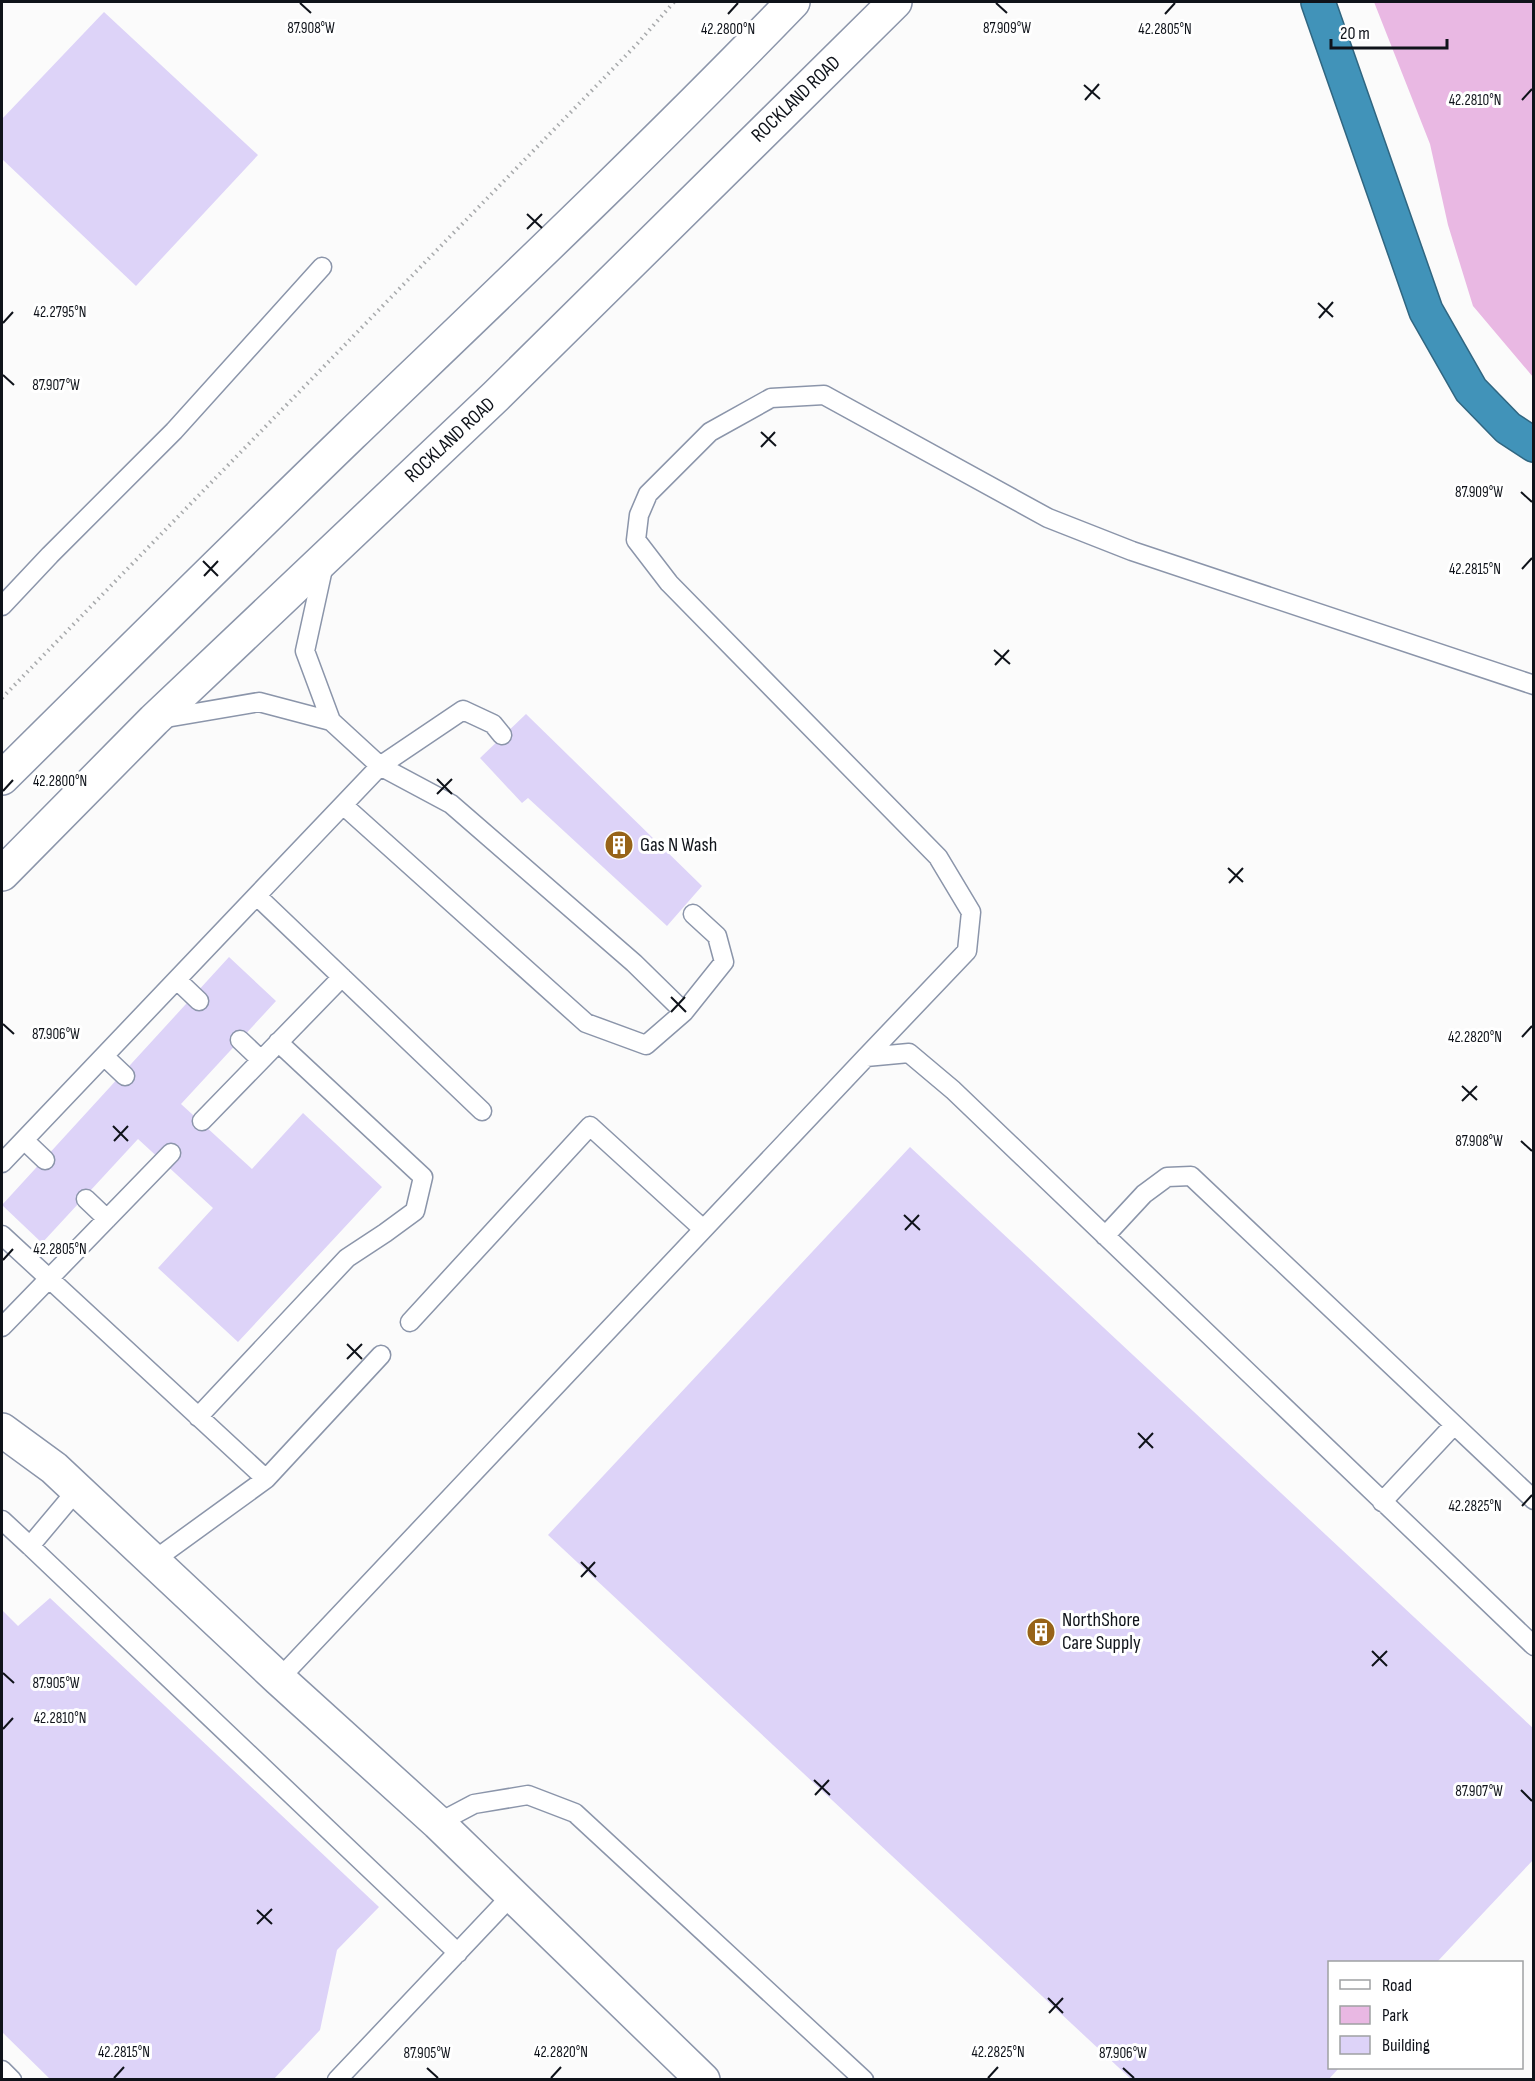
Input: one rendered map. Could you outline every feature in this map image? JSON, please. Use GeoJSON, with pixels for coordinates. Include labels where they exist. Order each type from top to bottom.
{"type":"FeatureCollection","features":[{"type":"Feature","properties":{"kind":"highway"},"geometry":{"type":"LineString","coordinates":[[1318,2],[1426,311],[1471,390],[1508,428],[1533,445]]}},
{"type":"Feature","properties":{"kind":"main road"},"geometry":{"type":"LineString","coordinates":[[2,778],[341,445],[542,253],[793,2]]}},
{"type":"Feature","properties":{"kind":"main road","name":"ROCKLAND ROAD"},"geometry":{"type":"LineString","coordinates":[[2,874],[154,720],[496,396],[895,2]]}},
{"type":"Feature","properties":{"kind":"main road"},"geometry":{"type":"LineString","coordinates":[[2,1430],[54,1468],[279,1679],[438,1823],[703,2079]]}},
{"type":"Feature","properties":{"kind":"lane"},"geometry":{"type":"LineString","coordinates":[[2,606],[174,431],[322,267]]}},
{"type":"Feature","properties":{"kind":"lane"},"geometry":{"type":"LineString","coordinates":[[279,1679],[967,951],[970,912],[938,857],[669,584],[636,540],[639,515],[648,494],[710,432],[771,398],[824,395],[1048,518],[1132,551],[1533,685]]}},
{"type":"Feature","properties":{"kind":"lane"},"geometry":{"type":"LineString","coordinates":[[326,558],[305,651],[332,721],[380,766],[451,804],[634,963],[684,1012]]}},
{"type":"Feature","properties":{"kind":"lane"},"geometry":{"type":"LineString","coordinates":[[154,720],[259,702],[332,721]]}},
{"type":"Feature","properties":{"kind":"lane"},"geometry":{"type":"LineString","coordinates":[[2,1163],[380,766],[463,710],[494,724],[502,735]]}},
{"type":"Feature","properties":{"kind":"lane"},"geometry":{"type":"LineString","coordinates":[[343,805],[586,1023],[646,1045],[684,1012],[724,962],[717,936],[693,914]]}},
{"type":"Feature","properties":{"kind":"lane"},"geometry":{"type":"LineString","coordinates":[[257,896],[482,1110]]}},
{"type":"Feature","properties":{"kind":"lane"},"geometry":{"type":"LineString","coordinates":[[202,1121],[342,977]]}},
{"type":"Feature","properties":{"kind":"lane"},"geometry":{"type":"LineString","coordinates":[[177,980],[199,1001]]}},
{"type":"Feature","properties":{"kind":"lane"},"geometry":{"type":"LineString","coordinates":[[240,1040],[261,1060]]}},
{"type":"Feature","properties":{"kind":"lane"},"geometry":{"type":"LineString","coordinates":[[198,1417],[347,1258],[415,1211],[423,1178],[278,1042]]}},
{"type":"Feature","properties":{"kind":"lane"},"geometry":{"type":"LineString","coordinates":[[866,1056],[909,1053],[953,1090],[1533,1646]]}},
{"type":"Feature","properties":{"kind":"lane"},"geometry":{"type":"LineString","coordinates":[[104,1056],[125,1076]]}},
{"type":"Feature","properties":{"kind":"lane"},"geometry":{"type":"LineString","coordinates":[[410,1323],[590,1126],[703,1229]]}},
{"type":"Feature","properties":{"kind":"lane"},"geometry":{"type":"LineString","coordinates":[[24,1140],[45,1160]]}},
{"type":"Feature","properties":{"kind":"lane"},"geometry":{"type":"LineString","coordinates":[[2,1327],[171,1153]]}},
{"type":"Feature","properties":{"kind":"lane"},"geometry":{"type":"LineString","coordinates":[[1105,1236],[1144,1194],[1167,1177],[1191,1176],[1533,1500]]}},
{"type":"Feature","properties":{"kind":"lane"},"geometry":{"type":"LineString","coordinates":[[86,1199],[107,1219]]}},
{"type":"Feature","properties":{"kind":"lane"},"geometry":{"type":"LineString","coordinates":[[2,1235],[266,1479]]}},
{"type":"Feature","properties":{"kind":"lane"},"geometry":{"type":"LineString","coordinates":[[153,1561],[266,1479],[381,1354]]}},
{"type":"Feature","properties":{"kind":"lane"},"geometry":{"type":"LineString","coordinates":[[1382,1502],[1454,1425]]}},
{"type":"Feature","properties":{"kind":"lane"},"geometry":{"type":"LineString","coordinates":[[30,1546],[77,1490]]}},
{"type":"Feature","properties":{"kind":"lane"},"geometry":{"type":"LineString","coordinates":[[2,1520],[458,1953]]}},
{"type":"Feature","properties":{"kind":"lane"},"geometry":{"type":"LineString","coordinates":[[438,1823],[474,1804],[528,1795],[575,1813],[855,2077]]}},
{"type":"Feature","properties":{"kind":"lane"},"geometry":{"type":"LineString","coordinates":[[337,2079],[512,1895]]}},
{"type":"Feature","properties":{"kind":"lane"},"geometry":{"type":"LineString","coordinates":[[2,2070],[12,2079]]}},
{"type":"Feature","properties":{"kind":"path"},"geometry":{"type":"LineString","coordinates":[[2,698],[637,44],[674,2]]}},
{"type":"Feature","properties":{"kind":"green space"},"geometry":{"type":"Polygon","coordinates":[[[1374,2],[1533,2],[1533,377],[1473,306],[1448,225],[1430,144],[1374,2]]]}},
{"type":"Feature","properties":{"kind":"building"},"geometry":{"type":"Polygon","coordinates":[[[104,12],[258,155],[136,286],[2,159],[2,119],[104,12]]]}},
{"type":"Feature","properties":{"kind":"building","name":"Gas N Wash"},"geometry":{"type":"Polygon","coordinates":[[[526,714],[702,886],[667,926],[528,798],[522,803],[480,758],[526,714]]]}},
{"type":"Feature","properties":{"kind":"building"},"geometry":{"type":"Polygon","coordinates":[[[229,957],[276,1001],[181,1104],[252,1169],[303,1113],[382,1187],[238,1342],[158,1268],[213,1208],[138,1139],[42,1243],[2,1205],[229,957]]]}},
{"type":"Feature","properties":{"kind":"building","name":"NorthShore Care Supply"},"geometry":{"type":"Polygon","coordinates":[[[910,1147],[1534,1729],[1534,1859],[1438,1961],[1328,1961],[1328,2069],[1338,2069],[1328,2080],[1132,2080],[548,1535],[910,1147]]]}},
{"type":"Feature","properties":{"kind":"building"},"geometry":{"type":"Polygon","coordinates":[[[50,1598],[379,1907],[337,1950],[320,2030],[273,2080],[51,2080],[2,2032],[2,1610],[18,1626],[50,1598]]]}},
{"type":"Feature","properties":{"kind":"place","name":"Gas N Wash"},"geometry":{"type":"Point","coordinates":[619,845]}},
{"type":"Feature","properties":{"kind":"place","name":"NorthShore Care Supply"},"geometry":{"type":"Point","coordinates":[1041,1632]}}]}
